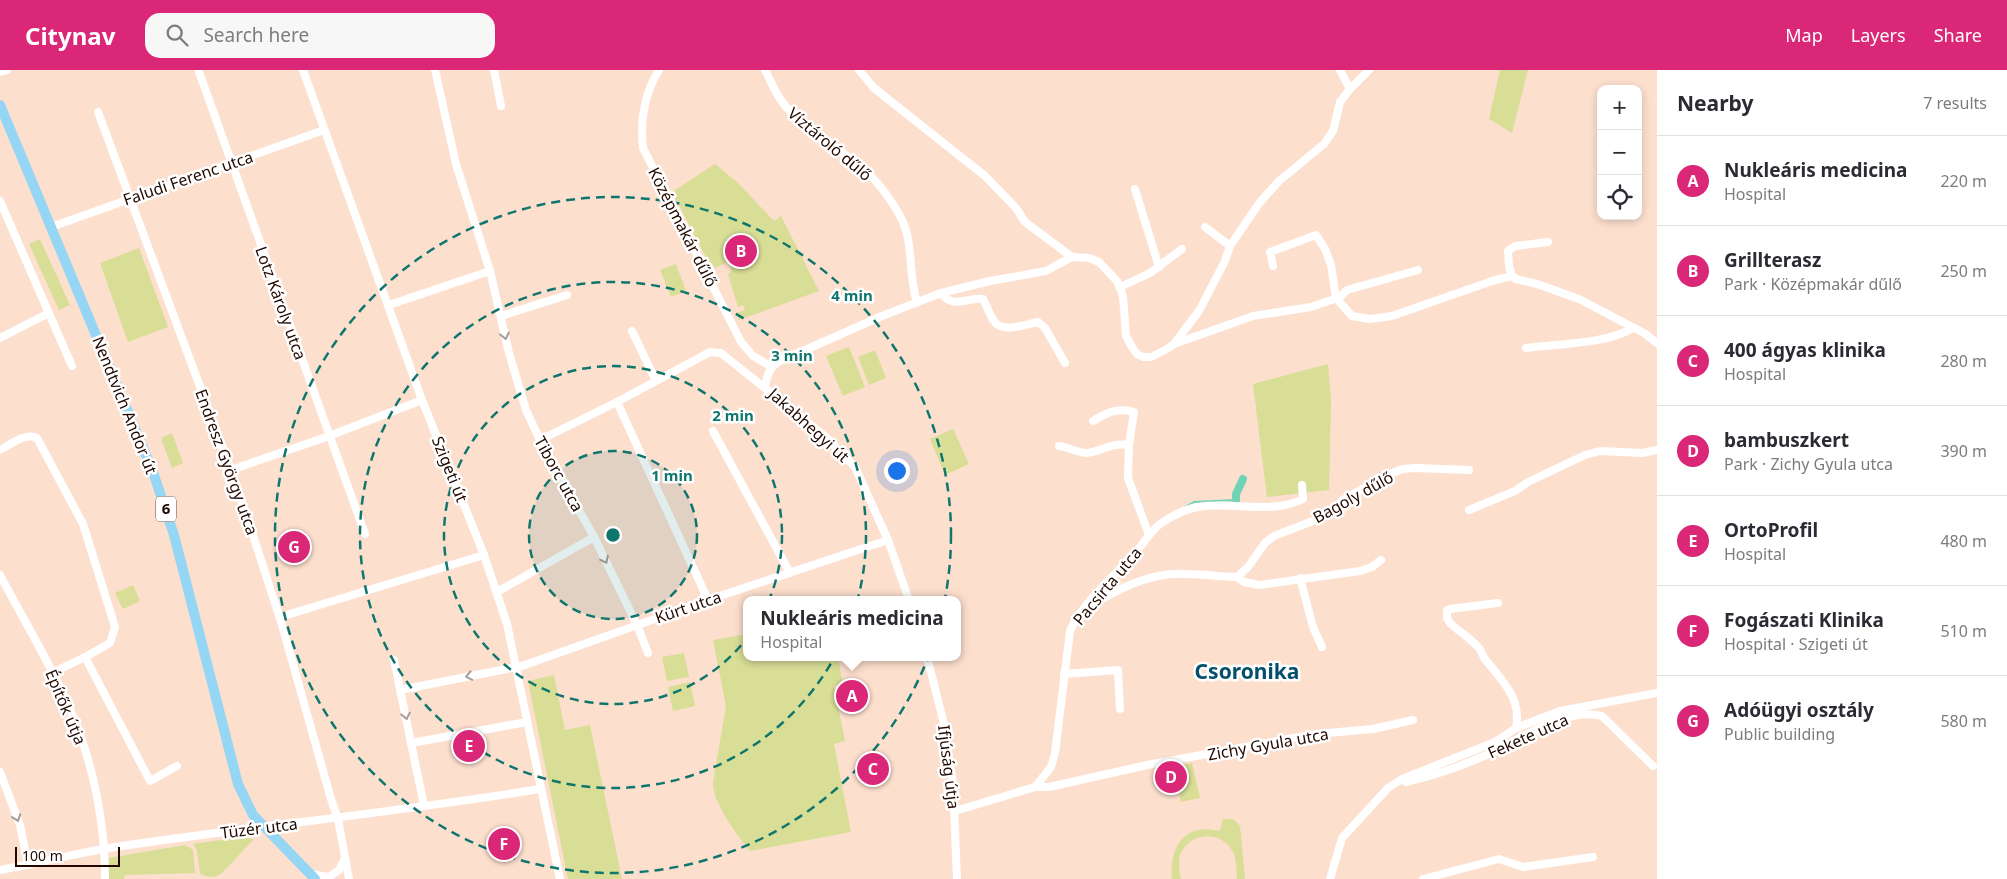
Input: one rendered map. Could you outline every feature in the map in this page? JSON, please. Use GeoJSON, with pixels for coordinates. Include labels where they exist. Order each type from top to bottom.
{"type":"FeatureCollection","features":[{"type":"Feature","properties":{"kind":"main road","name":"Nendtvich Andor út"},"geometry":{"type":"LineString","coordinates":[[0,105],[154,472],[174,535],[233,769],[244,800],[263,826]]}},
{"type":"Feature","properties":{"kind":"main road","name":"6"},"geometry":{"type":"LineString","coordinates":[[263,826],[313,876]]}},
{"type":"Feature","properties":{"kind":"street"},"geometry":{"type":"LineString","coordinates":[[0,72],[7,70]]}},
{"type":"Feature","properties":{"kind":"street","name":"Szigeti út"},"geometry":{"type":"LineString","coordinates":[[303,70],[422,400],[484,556],[508,624],[540,789],[560,879]]}},
{"type":"Feature","properties":{"kind":"street","name":"Tiborc utca"},"geometry":{"type":"LineString","coordinates":[[444,70],[435,71],[456,164],[490,271],[508,352],[526,410],[540,440],[594,537],[637,625],[648,653]]}},
{"type":"Feature","properties":{"kind":"street"},"geometry":{"type":"LineString","coordinates":[[494,70],[501,106]]}},
{"type":"Feature","properties":{"kind":"street","name":"Középmakár dűlő"},"geometry":{"type":"LineString","coordinates":[[659,70],[652,82],[647,98],[641,131],[643,148],[741,342],[753,356],[772,367]]}},
{"type":"Feature","properties":{"kind":"street","name":"Víztároló dűlő"},"geometry":{"type":"LineString","coordinates":[[765,70],[784,104],[805,124],[862,167],[900,216],[917,302]]}},
{"type":"Feature","properties":{"kind":"street"},"geometry":{"type":"LineString","coordinates":[[860,70],[874,88],[985,176],[1016,208],[1025,222],[1072,257],[1088,258],[1099,262],[1111,273],[1120,287],[1124,306],[1126,336],[1132,348],[1143,357],[1151,357],[1174,344],[1253,316],[1311,307],[1336,298],[1348,290],[1418,270]]}},
{"type":"Feature","properties":{"kind":"street"},"geometry":{"type":"LineString","coordinates":[[1340,70],[1350,88]]}},
{"type":"Feature","properties":{"kind":"street"},"geometry":{"type":"LineString","coordinates":[[1174,344],[1178,336],[1200,311],[1225,261],[1230,246],[1260,202],[1279,181],[1328,138],[1333,131],[1340,102],[1350,88],[1369,70]]}},
{"type":"Feature","properties":{"kind":"street","name":"Lotz Károly utca"},"geometry":{"type":"LineString","coordinates":[[199,72],[365,534]]}},
{"type":"Feature","properties":{"kind":"street","name":"Endresz György utca"},"geometry":{"type":"LineString","coordinates":[[98,112],[231,470],[280,617],[321,766],[338,819],[349,879]]}},
{"type":"Feature","properties":{"kind":"street","name":"Faludi Ferenc utca"},"geometry":{"type":"LineString","coordinates":[[51,226],[324,130]]}},
{"type":"Feature","properties":{"kind":"street"},"geometry":{"type":"LineString","coordinates":[[1135,189],[1159,267]]}},
{"type":"Feature","properties":{"kind":"street"},"geometry":{"type":"LineString","coordinates":[[0,202],[72,366]]}},
{"type":"Feature","properties":{"kind":"street"},"geometry":{"type":"LineString","coordinates":[[1205,227],[1230,246]]}},
{"type":"Feature","properties":{"kind":"street"},"geometry":{"type":"LineString","coordinates":[[1273,266],[1270,252],[1316,235],[1325,249],[1331,265],[1336,298],[1352,316],[1370,319],[1392,316],[1495,280],[1512,276]]}},
{"type":"Feature","properties":{"kind":"street"},"geometry":{"type":"LineString","coordinates":[[1548,242],[1515,246],[1508,251],[1512,276],[1522,282],[1537,284],[1579,299],[1657,343]]}},
{"type":"Feature","properties":{"kind":"street"},"geometry":{"type":"LineString","coordinates":[[1120,287],[1150,273],[1182,249]]}},
{"type":"Feature","properties":{"kind":"street","name":"Jakabhegyi út"},"geometry":{"type":"LineString","coordinates":[[888,540],[855,467],[826,437],[765,388],[767,374],[780,361],[917,302],[990,281],[1046,271],[1072,257]]}},
{"type":"Feature","properties":{"kind":"street"},"geometry":{"type":"LineString","coordinates":[[389,305],[490,271]]}},
{"type":"Feature","properties":{"kind":"street"},"geometry":{"type":"LineString","coordinates":[[941,294],[946,300],[952,302],[976,298],[983,299],[994,322],[1000,327],[1009,328],[1038,322],[1045,328],[1066,363]]}},
{"type":"Feature","properties":{"kind":"street"},"geometry":{"type":"LineString","coordinates":[[501,316],[567,295]]}},
{"type":"Feature","properties":{"kind":"street"},"geometry":{"type":"LineString","coordinates":[[0,338],[49,313]]}},
{"type":"Feature","properties":{"kind":"street"},"geometry":{"type":"LineString","coordinates":[[1526,348],[1597,340],[1622,335],[1633,328]]}},
{"type":"Feature","properties":{"kind":"street"},"geometry":{"type":"LineString","coordinates":[[632,331],[656,381]]}},
{"type":"Feature","properties":{"kind":"street"},"geometry":{"type":"LineString","coordinates":[[540,440],[617,402],[710,352],[721,352],[765,388]]}},
{"type":"Feature","properties":{"kind":"street"},"geometry":{"type":"LineString","coordinates":[[231,470],[329,436],[422,400]]}},
{"type":"Feature","properties":{"kind":"street"},"geometry":{"type":"LineString","coordinates":[[617,402],[708,600]]}},
{"type":"Feature","properties":{"kind":"street"},"geometry":{"type":"LineString","coordinates":[[1093,421],[1106,413],[1124,409],[1134,412],[1129,445],[1128,478],[1149,535]]}},
{"type":"Feature","properties":{"kind":"street"},"geometry":{"type":"LineString","coordinates":[[713,431],[790,572]]}},
{"type":"Feature","properties":{"kind":"street"},"geometry":{"type":"LineString","coordinates":[[0,450],[27,436],[35,436],[37,438],[83,524],[115,627],[110,643],[52,673]]}},
{"type":"Feature","properties":{"kind":"street"},"geometry":{"type":"LineString","coordinates":[[1059,446],[1086,453],[1100,450],[1110,445],[1129,445]]}},
{"type":"Feature","properties":{"kind":"street"},"geometry":{"type":"LineString","coordinates":[[1469,510],[1515,491],[1528,482],[1585,455],[1600,451],[1642,453],[1657,450]]}},
{"type":"Feature","properties":{"kind":"street","name":"Bagoly dűlő"},"geometry":{"type":"LineString","coordinates":[[1237,577],[1274,536],[1326,516],[1344,499],[1386,476],[1402,469],[1469,470]]}},
{"type":"Feature","properties":{"kind":"street","name":"Pacsirta utca"},"geometry":{"type":"LineString","coordinates":[[1035,787],[1051,767],[1055,753],[1070,632],[1074,621],[1111,577],[1161,524],[1186,510],[1198,507],[1265,507],[1294,504],[1303,499],[1302,485]]}},
{"type":"Feature","properties":{"kind":"street"},"geometry":{"type":"LineString","coordinates":[[497,592],[594,537]]}},
{"type":"Feature","properties":{"kind":"street"},"geometry":{"type":"LineString","coordinates":[[888,540],[908,596]]}},
{"type":"Feature","properties":{"kind":"street","name":"Kürt utca"},"geometry":{"type":"LineString","coordinates":[[400,690],[517,667],[708,600],[888,540]]}},
{"type":"Feature","properties":{"kind":"street"},"geometry":{"type":"LineString","coordinates":[[280,617],[484,556]]}},
{"type":"Feature","properties":{"kind":"street"},"geometry":{"type":"LineString","coordinates":[[1086,608],[1120,588],[1152,576],[1186,574],[1237,577],[1244,582],[1259,585],[1360,571],[1372,567],[1382,560]]}},
{"type":"Feature","properties":{"kind":"street","name":"Építők útja"},"geometry":{"type":"LineString","coordinates":[[0,575],[52,673],[82,740],[92,778],[104,849],[105,879]]}},
{"type":"Feature","properties":{"kind":"street"},"geometry":{"type":"LineString","coordinates":[[1300,578],[1313,627],[1322,647]]}},
{"type":"Feature","properties":{"kind":"street","name":"Fekete utca"},"geometry":{"type":"LineString","coordinates":[[1498,603],[1450,609],[1447,610],[1447,618],[1450,623],[1479,647],[1483,656],[1502,678],[1513,698],[1518,715],[1516,728]]}},
{"type":"Feature","properties":{"kind":"street"},"geometry":{"type":"LineString","coordinates":[[85,657],[150,781],[177,766]]}},
{"type":"Feature","properties":{"kind":"street"},"geometry":{"type":"LineString","coordinates":[[394,660],[424,806]]}},
{"type":"Feature","properties":{"kind":"street","name":"Ifjúság útja"},"geometry":{"type":"LineString","coordinates":[[928,661],[943,720],[953,782],[957,879]]}},
{"type":"Feature","properties":{"kind":"street"},"geometry":{"type":"LineString","coordinates":[[1064,674],[1118,670],[1120,709]]}},
{"type":"Feature","properties":{"kind":"street","name":"Fekete utca"},"geometry":{"type":"LineString","coordinates":[[1330,879],[1342,838],[1388,788],[1402,779],[1495,742],[1516,728],[1560,711],[1657,693]]}},
{"type":"Feature","properties":{"kind":"street","name":"Fekete utca"},"geometry":{"type":"LineString","coordinates":[[1388,788],[1432,776],[1482,757],[1563,719],[1585,714],[1602,716],[1653,766]]}},
{"type":"Feature","properties":{"kind":"street","name":"Zichy Gyula utca"},"geometry":{"type":"LineString","coordinates":[[1035,787],[1049,787],[1147,765],[1316,734],[1373,729],[1414,720]]}},
{"type":"Feature","properties":{"kind":"street"},"geometry":{"type":"LineString","coordinates":[[411,743],[527,722]]}},
{"type":"Feature","properties":{"kind":"street"},"geometry":{"type":"LineString","coordinates":[[0,772],[20,825],[28,865]]}},
{"type":"Feature","properties":{"kind":"street"},"geometry":{"type":"LineString","coordinates":[[1044,777],[1049,787]]}},
{"type":"Feature","properties":{"kind":"street"},"geometry":{"type":"LineString","coordinates":[[955,810],[1035,787]]}},
{"type":"Feature","properties":{"kind":"street","name":"Tüzér utca"},"geometry":{"type":"LineString","coordinates":[[0,870],[104,849],[263,826],[338,819],[540,789]]}},
{"type":"Feature","properties":{"kind":"street"},"geometry":{"type":"LineString","coordinates":[[520,792],[538,798],[543,803]]}},
{"type":"Feature","properties":{"kind":"street"},"geometry":{"type":"LineString","coordinates":[[1424,879],[1500,859],[1523,866],[1592,857]]}},
{"type":"Feature","properties":{"kind":"street"},"geometry":{"type":"LineString","coordinates":[[313,876],[329,877],[339,870],[345,858]]}},
{"type":"Feature","properties":{"kind":"green space"},"geometry":{"type":"Polygon","coordinates":[[[1500,70],[1528,70],[1512,133],[1489,119],[1500,70]]]}},
{"type":"Feature","properties":{"kind":"green space"},"geometry":{"type":"Polygon","coordinates":[[[715,164],[737,182],[774,221],[781,216],[819,291],[739,320],[736,313],[745,310],[743,305],[738,307],[728,274],[731,272],[730,261],[715,268],[712,263],[709,263],[672,192],[715,164]]]}},
{"type":"Feature","properties":{"kind":"green space"},"geometry":{"type":"Polygon","coordinates":[[[40,239],[70,305],[59,310],[29,244],[40,239]]]}},
{"type":"Feature","properties":{"kind":"green space"},"geometry":{"type":"Polygon","coordinates":[[[139,248],[168,327],[128,342],[100,263],[139,248]]]}},
{"type":"Feature","properties":{"kind":"green space"},"geometry":{"type":"Polygon","coordinates":[[[676,264],[686,291],[671,297],[660,270],[676,264]]]}},
{"type":"Feature","properties":{"kind":"green space"},"geometry":{"type":"Polygon","coordinates":[[[849,347],[865,387],[843,396],[826,356],[849,347]]]}},
{"type":"Feature","properties":{"kind":"green space"},"geometry":{"type":"Polygon","coordinates":[[[875,350],[886,378],[869,385],[858,357],[875,350]]]}},
{"type":"Feature","properties":{"kind":"green space"},"geometry":{"type":"Polygon","coordinates":[[[1328,364],[1331,400],[1329,490],[1267,497],[1253,384],[1328,364]]]}},
{"type":"Feature","properties":{"kind":"green space"},"geometry":{"type":"Polygon","coordinates":[[[953,429],[969,464],[945,475],[930,439],[953,429]]]}},
{"type":"Feature","properties":{"kind":"green space"},"geometry":{"type":"Polygon","coordinates":[[[172,433],[183,463],[172,468],[161,438],[172,433]]]}},
{"type":"Feature","properties":{"kind":"green space"},"geometry":{"type":"Polygon","coordinates":[[[133,585],[140,601],[123,609],[115,593],[133,585]]]}},
{"type":"Feature","properties":{"kind":"green space"},"geometry":{"type":"Polygon","coordinates":[[[743,635],[743,661],[839,661],[843,684],[834,686],[845,741],[834,744],[851,832],[750,851],[732,828],[716,798],[713,782],[726,706],[713,640],[743,635]]]}},
{"type":"Feature","properties":{"kind":"green space"},"geometry":{"type":"Polygon","coordinates":[[[684,653],[689,677],[667,681],[662,657],[684,653]]]}},
{"type":"Feature","properties":{"kind":"green space"},"geometry":{"type":"Polygon","coordinates":[[[554,675],[565,730],[590,725],[622,879],[568,879],[528,681],[554,675]]]}},
{"type":"Feature","properties":{"kind":"green space"},"geometry":{"type":"Polygon","coordinates":[[[690,682],[695,706],[673,711],[668,687],[690,682]]]}},
{"type":"Feature","properties":{"kind":"green space"},"geometry":{"type":"Polygon","coordinates":[[[1192,763],[1200,798],[1181,802],[1177,786],[1169,787],[1164,769],[1192,763]]]}},
{"type":"Feature","properties":{"kind":"green space"},"geometry":{"type":"Polygon","coordinates":[[[1223,819],[1233,819],[1240,826],[1245,879],[1237,879],[1235,858],[1228,845],[1214,837],[1205,836],[1197,838],[1184,847],[1179,858],[1181,879],[1172,879],[1173,857],[1176,847],[1181,840],[1197,830],[1220,831],[1223,819]]]}},
{"type":"Feature","properties":{"kind":"green space"},"geometry":{"type":"Polygon","coordinates":[[[242,837],[254,839],[222,873],[211,877],[200,873],[197,850],[193,844],[242,837]]]}},
{"type":"Feature","properties":{"kind":"green space"},"geometry":{"type":"Polygon","coordinates":[[[185,845],[193,850],[195,873],[125,875],[124,879],[108,879],[109,858],[185,845]]]}},
{"type":"Feature","properties":{"kind":"waterway"},"geometry":{"type":"LineString","coordinates":[[1236,500],[1236,494],[1243,479]]}},
{"type":"Feature","properties":{"kind":"waterway"},"geometry":{"type":"LineString","coordinates":[[1185,507],[1194,502],[1236,500]]}},
{"type":"Feature","properties":{"kind":"place","name":"Grillterasz"},"geometry":{"type":"Point","coordinates":[741,251]}},
{"type":"Feature","properties":{"kind":"place","name":"Adóügyi osztály"},"geometry":{"type":"Point","coordinates":[294,547]}},
{"type":"Feature","properties":{"kind":"place","name":"Nukleáris medicina"},"geometry":{"type":"Point","coordinates":[852,696]}},
{"type":"Feature","properties":{"kind":"place","name":"OrtoProfil"},"geometry":{"type":"Point","coordinates":[469,746]}},
{"type":"Feature","properties":{"kind":"place","name":"400 ágyas klinika"},"geometry":{"type":"Point","coordinates":[873,769]}},
{"type":"Feature","properties":{"kind":"place","name":"bambuszkert"},"geometry":{"type":"Point","coordinates":[1171,777]}},
{"type":"Feature","properties":{"kind":"place","name":"Fogászati Klinika"},"geometry":{"type":"Point","coordinates":[504,844]}},
{"type":"Feature","properties":{"kind":"district","name":"Csoronika"},"geometry":{"type":"Point","coordinates":[1247,672]}}]}
